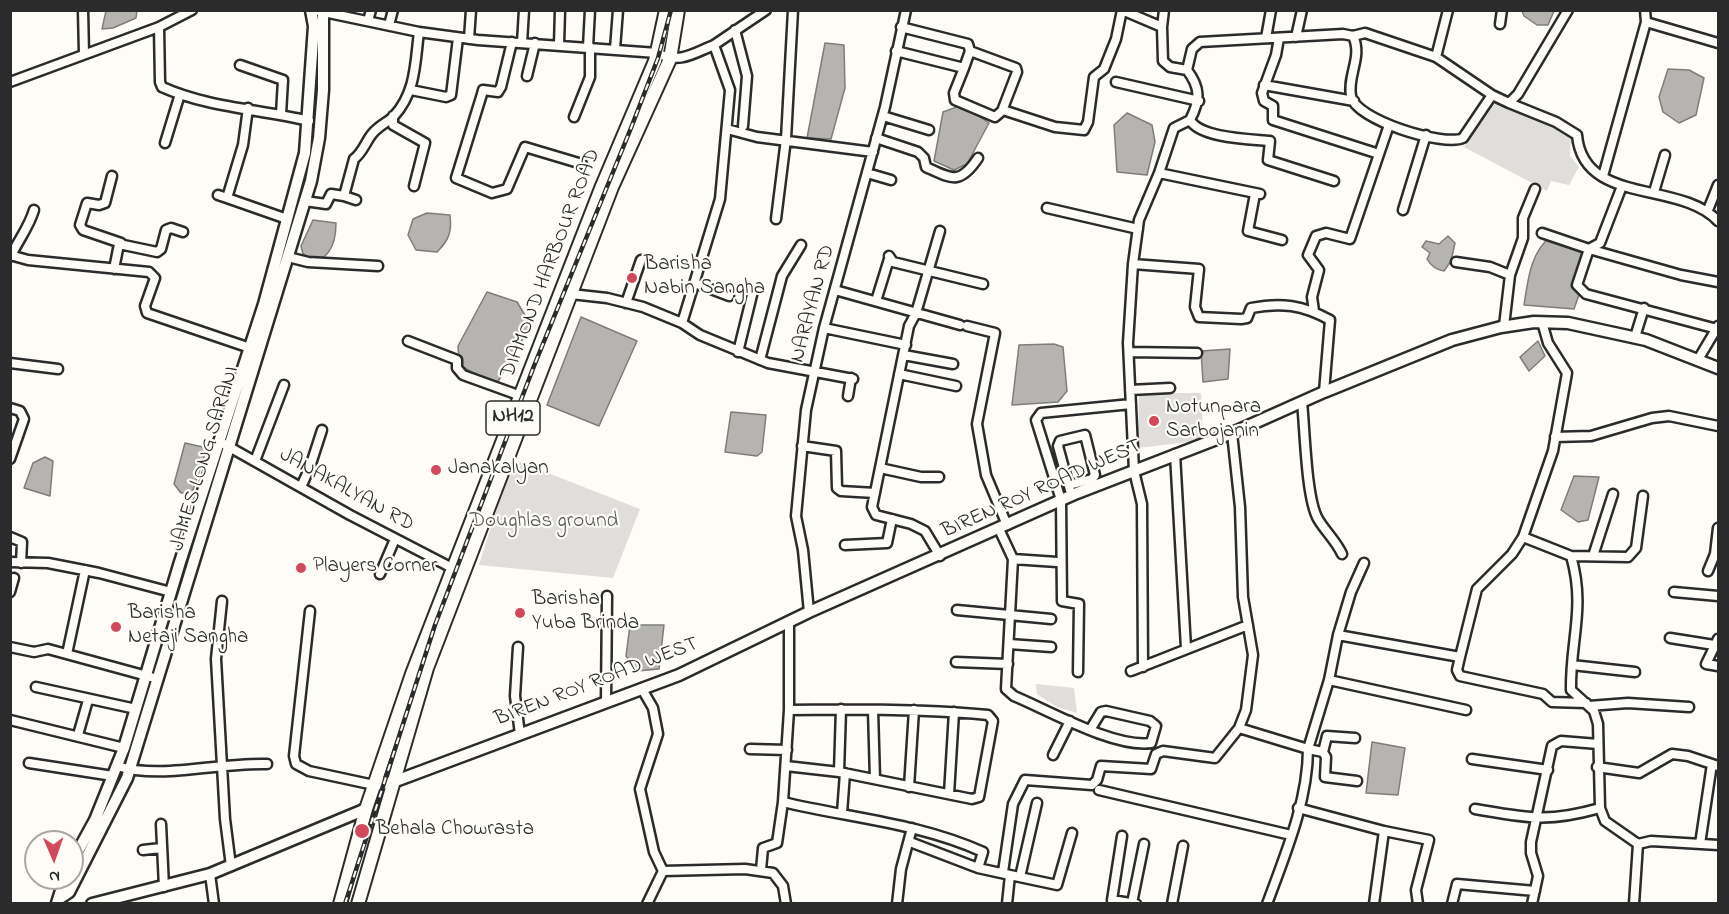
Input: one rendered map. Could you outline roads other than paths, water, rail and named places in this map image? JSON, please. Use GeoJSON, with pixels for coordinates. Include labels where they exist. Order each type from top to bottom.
{"type":"FeatureCollection","features":[{"type":"Feature","properties":{"kind":"highway","name":"DIAMOND HARBOUR ROAD"},"geometry":{"type":"LineString","coordinates":[[458,571],[612,187],[657,53],[666,10]]}},
{"type":"Feature","properties":{"kind":"highway","name":"DIAMOND HARBOUR ROAD"},"geometry":{"type":"LineString","coordinates":[[340,903],[374,785],[416,683],[521,396],[631,132],[670,59],[678,10]]}},
{"type":"Feature","properties":{"kind":"highway","name":"DIAMOND HARBOUR ROAD"},"geometry":{"type":"LineString","coordinates":[[358,903],[393,782],[416,683]]}},
{"type":"Feature","properties":{"kind":"main road"},"geometry":{"type":"LineString","coordinates":[[254,349],[304,160],[309,121],[314,26],[311,10]]}},
{"type":"Feature","properties":{"kind":"main road","name":"JAMES LONG SARANI"},"geometry":{"type":"LineString","coordinates":[[58,901],[69,892],[129,770],[158,679],[254,349],[288,257],[305,201],[319,138],[323,90],[320,11]]}},
{"type":"Feature","properties":{"kind":"main road","name":"BIREN ROY ROAD WEST"},"geometry":{"type":"LineString","coordinates":[[374,785],[393,782],[679,675],[809,612],[940,556],[1061,500],[1070,490],[1134,471],[1232,433],[1324,392],[1452,340],[1504,326],[1542,322],[1568,323],[1635,337],[1699,358],[1719,368]]}},
{"type":"Feature","properties":{"kind":"main road"},"geometry":{"type":"LineString","coordinates":[[84,840],[95,820],[124,748],[171,592],[226,445]]}},
{"type":"Feature","properties":{"kind":"main road"},"geometry":{"type":"LineString","coordinates":[[92,903],[110,901],[210,874],[366,808]]}},
{"type":"Feature","properties":{"kind":"street"},"geometry":{"type":"LineString","coordinates":[[83,10],[84,54]]}},
{"type":"Feature","properties":{"kind":"street"},"geometry":{"type":"LineString","coordinates":[[368,21],[371,10]]}},
{"type":"Feature","properties":{"kind":"street"},"geometry":{"type":"LineString","coordinates":[[389,25],[393,10]]}},
{"type":"Feature","properties":{"kind":"street"},"geometry":{"type":"LineString","coordinates":[[469,39],[471,10]]}},
{"type":"Feature","properties":{"kind":"street"},"geometry":{"type":"LineString","coordinates":[[522,43],[524,10]]}},
{"type":"Feature","properties":{"kind":"street"},"geometry":{"type":"LineString","coordinates":[[559,45],[561,10]]}},
{"type":"Feature","properties":{"kind":"street"},"geometry":{"type":"LineString","coordinates":[[574,117],[590,77],[590,10]]}},
{"type":"Feature","properties":{"kind":"street"},"geometry":{"type":"LineString","coordinates":[[615,49],[618,10]]}},
{"type":"Feature","properties":{"kind":"street"},"geometry":{"type":"LineString","coordinates":[[320,11],[458,38],[657,53],[670,59],[683,58],[714,45],[766,10]]}},
{"type":"Feature","properties":{"kind":"street"},"geometry":{"type":"LineString","coordinates":[[776,219],[786,139],[793,10]]}},
{"type":"Feature","properties":{"kind":"street","name":"NARAYAN RD"},"geometry":{"type":"LineString","coordinates":[[809,612],[803,550],[796,516],[806,410],[824,328],[883,116],[906,10]]}},
{"type":"Feature","properties":{"kind":"street"},"geometry":{"type":"LineString","coordinates":[[1003,110],[1055,126],[1084,130],[1088,122],[1094,77],[1104,69],[1116,39],[1122,10],[1162,27]]}},
{"type":"Feature","properties":{"kind":"street"},"geometry":{"type":"LineString","coordinates":[[1143,667],[1142,504],[1134,471],[1129,352],[1133,264],[1138,229],[1174,128],[1190,120],[1199,101],[1193,78],[1187,70],[1165,64],[1162,27],[1164,10]]}},
{"type":"Feature","properties":{"kind":"street"},"geometry":{"type":"LineString","coordinates":[[1266,38],[1271,10]]}},
{"type":"Feature","properties":{"kind":"street"},"geometry":{"type":"LineString","coordinates":[[1296,37],[1302,10]]}},
{"type":"Feature","properties":{"kind":"street"},"geometry":{"type":"LineString","coordinates":[[1437,57],[1448,10]]}},
{"type":"Feature","properties":{"kind":"street"},"geometry":{"type":"LineString","coordinates":[[1500,24],[1502,10]]}},
{"type":"Feature","properties":{"kind":"street"},"geometry":{"type":"LineString","coordinates":[[1509,104],[1518,94],[1568,10]]}},
{"type":"Feature","properties":{"kind":"street"},"geometry":{"type":"LineString","coordinates":[[1603,176],[1646,22],[1645,10]]}},
{"type":"Feature","properties":{"kind":"street"},"geometry":{"type":"LineString","coordinates":[[10,82],[159,27],[190,11]]}},
{"type":"Feature","properties":{"kind":"street"},"geometry":{"type":"LineString","coordinates":[[1646,22],[1719,43]]}},
{"type":"Feature","properties":{"kind":"street"},"geometry":{"type":"LineString","coordinates":[[159,27],[162,87],[221,106],[248,108],[309,121]]}},
{"type":"Feature","properties":{"kind":"street"},"geometry":{"type":"LineString","coordinates":[[901,27],[968,44],[970,51],[954,93],[955,99],[994,117],[1003,110],[1017,69],[970,51]]}},
{"type":"Feature","properties":{"kind":"street"},"geometry":{"type":"LineString","coordinates":[[735,30],[747,83],[743,126]]}},
{"type":"Feature","properties":{"kind":"street"},"geometry":{"type":"LineString","coordinates":[[344,196],[355,157],[360,156],[373,132],[393,116],[411,90],[418,32]]}},
{"type":"Feature","properties":{"kind":"street"},"geometry":{"type":"LineString","coordinates":[[1187,70],[1192,49],[1200,42],[1353,36],[1365,33],[1437,57],[1492,95],[1556,122],[1578,135],[1583,160],[1590,169],[1603,176],[1622,186],[1654,192],[1708,210],[1719,220]]}},
{"type":"Feature","properties":{"kind":"street"},"geometry":{"type":"LineString","coordinates":[[1353,36],[1358,46],[1351,96],[1373,118],[1389,125],[1451,141],[1463,138],[1492,95]]}},
{"type":"Feature","properties":{"kind":"street"},"geometry":{"type":"LineString","coordinates":[[411,90],[446,97],[451,95],[458,38]]}},
{"type":"Feature","properties":{"kind":"street"},"geometry":{"type":"LineString","coordinates":[[1279,38],[1274,64],[1264,85],[1263,98],[1273,106],[1274,121],[1379,154]]}},
{"type":"Feature","properties":{"kind":"street"},"geometry":{"type":"LineString","coordinates":[[512,42],[498,92],[483,90],[456,178],[492,193],[507,189],[525,147],[582,164]]}},
{"type":"Feature","properties":{"kind":"street"},"geometry":{"type":"LineString","coordinates":[[527,76],[535,44]]}},
{"type":"Feature","properties":{"kind":"street"},"geometry":{"type":"LineString","coordinates":[[682,323],[720,199],[730,90],[714,45]]}},
{"type":"Feature","properties":{"kind":"street"},"geometry":{"type":"LineString","coordinates":[[896,51],[964,68]]}},
{"type":"Feature","properties":{"kind":"street"},"geometry":{"type":"LineString","coordinates":[[240,65],[284,80],[280,114]]}},
{"type":"Feature","properties":{"kind":"street"},"geometry":{"type":"LineString","coordinates":[[1116,82],[1199,101]]}},
{"type":"Feature","properties":{"kind":"street"},"geometry":{"type":"LineString","coordinates":[[1264,85],[1354,101]]}},
{"type":"Feature","properties":{"kind":"street"},"geometry":{"type":"LineString","coordinates":[[165,143],[180,94]]}},
{"type":"Feature","properties":{"kind":"street"},"geometry":{"type":"LineString","coordinates":[[227,198],[243,146],[248,108]]}},
{"type":"Feature","properties":{"kind":"street"},"geometry":{"type":"LineString","coordinates":[[393,116],[393,125],[426,146],[414,186]]}},
{"type":"Feature","properties":{"kind":"street"},"geometry":{"type":"LineString","coordinates":[[883,116],[930,130]]}},
{"type":"Feature","properties":{"kind":"street"},"geometry":{"type":"LineString","coordinates":[[1190,120],[1194,127],[1209,133],[1270,141],[1268,160],[1334,181]]}},
{"type":"Feature","properties":{"kind":"street"},"geometry":{"type":"LineString","coordinates":[[1314,311],[1312,297],[1319,270],[1308,255],[1311,244],[1321,233],[1350,239],[1389,125]]}},
{"type":"Feature","properties":{"kind":"street"},"geometry":{"type":"LineString","coordinates":[[727,129],[757,137],[873,152]]}},
{"type":"Feature","properties":{"kind":"street"},"geometry":{"type":"LineString","coordinates":[[1403,210],[1426,135]]}},
{"type":"Feature","properties":{"kind":"street"},"geometry":{"type":"LineString","coordinates":[[876,138],[918,152],[924,158],[926,167],[952,179],[959,178],[978,158]]}},
{"type":"Feature","properties":{"kind":"street"},"geometry":{"type":"LineString","coordinates":[[1654,192],[1665,155]]}},
{"type":"Feature","properties":{"kind":"street"},"geometry":{"type":"LineString","coordinates":[[867,172],[891,180]]}},
{"type":"Feature","properties":{"kind":"street"},"geometry":{"type":"LineString","coordinates":[[1159,173],[1258,194],[1248,231],[1282,240]]}},
{"type":"Feature","properties":{"kind":"street"},"geometry":{"type":"LineString","coordinates":[[112,176],[105,203],[99,205],[87,202],[80,225],[83,230],[157,252],[161,249],[166,230],[171,228],[183,232]]}},
{"type":"Feature","properties":{"kind":"street"},"geometry":{"type":"LineString","coordinates":[[1708,210],[1719,185]]}},
{"type":"Feature","properties":{"kind":"street"},"geometry":{"type":"LineString","coordinates":[[1622,186],[1600,243],[1589,249],[1578,278],[1580,290],[1718,327],[1699,358]]}},
{"type":"Feature","properties":{"kind":"street"},"geometry":{"type":"LineString","coordinates":[[1504,326],[1510,275],[1522,238],[1522,218],[1534,189]]}},
{"type":"Feature","properties":{"kind":"street"},"geometry":{"type":"LineString","coordinates":[[305,201],[326,204],[332,194],[356,200]]}},
{"type":"Feature","properties":{"kind":"street"},"geometry":{"type":"LineString","coordinates":[[218,195],[287,219]]}},
{"type":"Feature","properties":{"kind":"street"},"geometry":{"type":"LineString","coordinates":[[1047,208],[1138,229]]}},
{"type":"Feature","properties":{"kind":"street"},"geometry":{"type":"LineString","coordinates":[[34,210],[30,226],[19,239],[11,256],[28,260],[153,274],[155,278],[145,306],[147,313],[254,349]]}},
{"type":"Feature","properties":{"kind":"street"},"geometry":{"type":"LineString","coordinates":[[940,231],[916,313],[909,326],[873,512],[876,516],[892,519],[925,531],[940,556]]}},
{"type":"Feature","properties":{"kind":"street"},"geometry":{"type":"LineString","coordinates":[[1542,232],[1589,249],[1681,275],[1719,282]]}},
{"type":"Feature","properties":{"kind":"street"},"geometry":{"type":"LineString","coordinates":[[114,269],[118,246],[121,243]]}},
{"type":"Feature","properties":{"kind":"street"},"geometry":{"type":"LineString","coordinates":[[760,360],[782,276],[801,245]]}},
{"type":"Feature","properties":{"kind":"street"},"geometry":{"type":"LineString","coordinates":[[288,257],[308,262],[378,266]]}},
{"type":"Feature","properties":{"kind":"street"},"geometry":{"type":"LineString","coordinates":[[876,302],[889,257],[983,284]]}},
{"type":"Feature","properties":{"kind":"street"},"geometry":{"type":"LineString","coordinates":[[626,303],[641,260]]}},
{"type":"Feature","properties":{"kind":"street"},"geometry":{"type":"LineString","coordinates":[[1456,262],[1491,267],[1510,275]]}},
{"type":"Feature","properties":{"kind":"street"},"geometry":{"type":"LineString","coordinates":[[1133,264],[1198,269],[1195,307],[1199,317],[1242,319],[1247,318],[1251,308],[1274,304],[1293,304],[1314,311],[1330,320],[1324,392]]}},
{"type":"Feature","properties":{"kind":"street"},"geometry":{"type":"LineString","coordinates":[[695,283],[729,296]]}},
{"type":"Feature","properties":{"kind":"street"},"geometry":{"type":"LineString","coordinates":[[835,290],[995,333],[977,424],[984,467],[1013,559],[1006,689],[1010,693],[1090,730],[1141,744],[1151,743],[1156,726],[1150,721],[1106,711],[1101,712],[1090,730]]}},
{"type":"Feature","properties":{"kind":"street"},"geometry":{"type":"LineString","coordinates":[[738,352],[753,291]]}},
{"type":"Feature","properties":{"kind":"street"},"geometry":{"type":"LineString","coordinates":[[571,294],[626,303],[682,323],[700,335],[760,360],[852,379],[848,396]]}},
{"type":"Feature","properties":{"kind":"street"},"geometry":{"type":"LineString","coordinates":[[1635,337],[1644,308]]}},
{"type":"Feature","properties":{"kind":"street"},"geometry":{"type":"LineString","coordinates":[[1542,322],[1548,343],[1568,373],[1553,451],[1523,537],[1512,554],[1477,589],[1457,670],[1460,676],[1543,694],[1552,702],[1689,707]]}},
{"type":"Feature","properties":{"kind":"street"},"geometry":{"type":"LineString","coordinates":[[824,328],[953,364]]}},
{"type":"Feature","properties":{"kind":"street"},"geometry":{"type":"LineString","coordinates":[[408,341],[457,360],[457,368],[463,375],[521,396]]}},
{"type":"Feature","properties":{"kind":"street"},"geometry":{"type":"LineString","coordinates":[[1129,352],[1197,353]]}},
{"type":"Feature","properties":{"kind":"street"},"geometry":{"type":"LineString","coordinates":[[10,363],[58,369]]}},
{"type":"Feature","properties":{"kind":"street"},"geometry":{"type":"LineString","coordinates":[[899,374],[956,386]]}},
{"type":"Feature","properties":{"kind":"street"},"geometry":{"type":"LineString","coordinates":[[255,461],[284,385]]}},
{"type":"Feature","properties":{"kind":"street"},"geometry":{"type":"LineString","coordinates":[[1130,390],[1170,388]]}},
{"type":"Feature","properties":{"kind":"street"},"geometry":{"type":"LineString","coordinates":[[1302,402],[1310,493],[1317,518],[1334,538],[1342,554]]}},
{"type":"Feature","properties":{"kind":"street"},"geometry":{"type":"LineString","coordinates":[[1078,672],[1080,604],[1062,601],[1061,500],[1037,426],[1037,416],[1131,404]]}},
{"type":"Feature","properties":{"kind":"street"},"geometry":{"type":"LineString","coordinates":[[10,408],[20,411],[24,419],[10,459]]}},
{"type":"Feature","properties":{"kind":"street"},"geometry":{"type":"LineString","coordinates":[[1555,437],[1591,436],[1652,418],[1669,416],[1719,426]]}},
{"type":"Feature","properties":{"kind":"street"},"geometry":{"type":"LineString","coordinates":[[301,487],[322,430]]}},
{"type":"Feature","properties":{"kind":"street"},"geometry":{"type":"LineString","coordinates":[[1007,903],[1006,874],[1014,798],[1025,780],[1092,785],[1097,780],[1101,766],[1151,769],[1156,754],[1163,751],[1215,758],[1239,728],[1246,710],[1253,655],[1243,597],[1240,507],[1232,433]]}},
{"type":"Feature","properties":{"kind":"street"},"geometry":{"type":"LineString","coordinates":[[1085,435],[1095,475],[1092,479],[1070,490],[1059,443],[1085,435]]}},
{"type":"Feature","properties":{"kind":"street","name":"JANAKALYAN RD"},"geometry":{"type":"LineString","coordinates":[[226,445],[395,539],[458,571]]}},
{"type":"Feature","properties":{"kind":"street"},"geometry":{"type":"LineString","coordinates":[[802,446],[836,451],[837,488],[841,491],[875,493]]}},
{"type":"Feature","properties":{"kind":"street"},"geometry":{"type":"LineString","coordinates":[[1175,454],[1186,648]]}},
{"type":"Feature","properties":{"kind":"street"},"geometry":{"type":"LineString","coordinates":[[880,468],[921,477],[939,477]]}},
{"type":"Feature","properties":{"kind":"street"},"geometry":{"type":"LineString","coordinates":[[1593,556],[1613,494]]}},
{"type":"Feature","properties":{"kind":"street"},"geometry":{"type":"LineString","coordinates":[[1523,537],[1571,556],[1628,557],[1636,548],[1643,496]]}},
{"type":"Feature","properties":{"kind":"street"},"geometry":{"type":"LineString","coordinates":[[845,545],[887,543],[892,519]]}},
{"type":"Feature","properties":{"kind":"street"},"geometry":{"type":"LineString","coordinates":[[1708,571],[1715,554],[1719,528]]}},
{"type":"Feature","properties":{"kind":"street"},"geometry":{"type":"LineString","coordinates":[[10,537],[22,542],[21,563]]}},
{"type":"Feature","properties":{"kind":"street"},"geometry":{"type":"LineString","coordinates":[[380,574],[395,539]]}},
{"type":"Feature","properties":{"kind":"street"},"geometry":{"type":"LineString","coordinates":[[1571,556],[1579,582],[1572,690],[1594,711],[1598,724],[1597,767],[1600,808],[1605,821],[1638,844],[1651,841],[1719,845]]}},
{"type":"Feature","properties":{"kind":"street"},"geometry":{"type":"LineString","coordinates":[[1013,559],[1057,562]]}},
{"type":"Feature","properties":{"kind":"street"},"geometry":{"type":"LineString","coordinates":[[10,562],[48,563],[171,592]]}},
{"type":"Feature","properties":{"kind":"street"},"geometry":{"type":"LineString","coordinates":[[1267,903],[1291,835],[1307,775],[1308,749],[1329,680],[1338,634],[1351,592],[1364,563]]}},
{"type":"Feature","properties":{"kind":"street"},"geometry":{"type":"LineString","coordinates":[[67,654],[85,570]]}},
{"type":"Feature","properties":{"kind":"street"},"geometry":{"type":"LineString","coordinates":[[10,592],[14,578]]}},
{"type":"Feature","properties":{"kind":"street"},"geometry":{"type":"LineString","coordinates":[[1674,592],[1719,596]]}},
{"type":"Feature","properties":{"kind":"street"},"geometry":{"type":"LineString","coordinates":[[606,702],[607,596]]}},
{"type":"Feature","properties":{"kind":"street"},"geometry":{"type":"LineString","coordinates":[[222,601],[216,659],[224,764],[225,819],[231,866]]}},
{"type":"Feature","properties":{"kind":"street"},"geometry":{"type":"LineString","coordinates":[[957,610],[1052,619]]}},
{"type":"Feature","properties":{"kind":"street"},"geometry":{"type":"LineString","coordinates":[[310,611],[294,756],[296,764],[309,771],[374,785]]}},
{"type":"Feature","properties":{"kind":"street"},"geometry":{"type":"LineString","coordinates":[[761,870],[764,848],[777,843],[783,802],[789,710],[789,622]]}},
{"type":"Feature","properties":{"kind":"street"},"geometry":{"type":"LineString","coordinates":[[1131,671],[1248,625]]}},
{"type":"Feature","properties":{"kind":"street"},"geometry":{"type":"LineString","coordinates":[[1338,634],[1460,657]]}},
{"type":"Feature","properties":{"kind":"street"},"geometry":{"type":"LineString","coordinates":[[1670,638],[1716,642],[1706,664],[1719,666]]}},
{"type":"Feature","properties":{"kind":"street"},"geometry":{"type":"LineString","coordinates":[[1009,644],[1051,647]]}},
{"type":"Feature","properties":{"kind":"street"},"geometry":{"type":"LineString","coordinates":[[10,647],[34,652],[48,649],[158,679]]}},
{"type":"Feature","properties":{"kind":"street"},"geometry":{"type":"LineString","coordinates":[[518,647],[515,696],[520,734]]}},
{"type":"Feature","properties":{"kind":"street"},"geometry":{"type":"LineString","coordinates":[[956,662],[1008,664]]}},
{"type":"Feature","properties":{"kind":"street"},"geometry":{"type":"LineString","coordinates":[[1572,665],[1635,672]]}},
{"type":"Feature","properties":{"kind":"street"},"geometry":{"type":"LineString","coordinates":[[1329,680],[1466,710]]}},
{"type":"Feature","properties":{"kind":"street"},"geometry":{"type":"LineString","coordinates":[[36,687],[136,709]]}},
{"type":"Feature","properties":{"kind":"street"},"geometry":{"type":"LineString","coordinates":[[642,689],[653,708],[658,734],[640,789],[654,852],[663,871]]}},
{"type":"Feature","properties":{"kind":"street"},"geometry":{"type":"LineString","coordinates":[[78,735],[88,700]]}},
{"type":"Feature","properties":{"kind":"street"},"geometry":{"type":"LineString","coordinates":[[842,709],[842,813]]}},
{"type":"Feature","properties":{"kind":"street"},"geometry":{"type":"LineString","coordinates":[[786,766],[842,772],[972,799],[979,797],[993,721],[988,715],[954,712],[789,710]]}},
{"type":"Feature","properties":{"kind":"street"},"geometry":{"type":"LineString","coordinates":[[873,710],[874,779]]}},
{"type":"Feature","properties":{"kind":"street"},"geometry":{"type":"LineString","coordinates":[[909,787],[914,710]]}},
{"type":"Feature","properties":{"kind":"street"},"geometry":{"type":"LineString","coordinates":[[949,794],[954,712]]}},
{"type":"Feature","properties":{"kind":"street"},"geometry":{"type":"LineString","coordinates":[[10,720],[124,748]]}},
{"type":"Feature","properties":{"kind":"street"},"geometry":{"type":"LineString","coordinates":[[1053,755],[1070,721]]}},
{"type":"Feature","properties":{"kind":"street"},"geometry":{"type":"LineString","coordinates":[[1239,728],[1323,752]]}},
{"type":"Feature","properties":{"kind":"street"},"geometry":{"type":"LineString","coordinates":[[1354,738],[1327,736],[1323,752],[1326,757],[1325,777],[1357,781]]}},
{"type":"Feature","properties":{"kind":"street"},"geometry":{"type":"LineString","coordinates":[[1532,903],[1538,876],[1530,853],[1552,746],[1556,742],[1598,744]]}},
{"type":"Feature","properties":{"kind":"street"},"geometry":{"type":"LineString","coordinates":[[750,749],[787,750]]}},
{"type":"Feature","properties":{"kind":"street"},"geometry":{"type":"LineString","coordinates":[[1597,767],[1639,773],[1672,754],[1689,756],[1715,765],[1700,844]]}},
{"type":"Feature","properties":{"kind":"street"},"geometry":{"type":"LineString","coordinates":[[1472,759],[1548,770]]}},
{"type":"Feature","properties":{"kind":"street"},"geometry":{"type":"LineString","coordinates":[[29,763],[115,771],[157,772],[224,764],[267,764]]}},
{"type":"Feature","properties":{"kind":"street"},"geometry":{"type":"LineString","coordinates":[[1100,790],[1291,835]]}},
{"type":"Feature","properties":{"kind":"street"},"geometry":{"type":"LineString","coordinates":[[783,802],[912,828],[954,839],[982,852],[978,868]]}},
{"type":"Feature","properties":{"kind":"street"},"geometry":{"type":"LineString","coordinates":[[1020,877],[1037,803]]}},
{"type":"Feature","properties":{"kind":"street"},"geometry":{"type":"LineString","coordinates":[[1298,808],[1384,831],[1429,840],[1416,890],[1418,903]]}},
{"type":"Feature","properties":{"kind":"street"},"geometry":{"type":"LineString","coordinates":[[1475,809],[1537,819],[1571,816],[1600,808]]}},
{"type":"Feature","properties":{"kind":"street"},"geometry":{"type":"LineString","coordinates":[[161,824],[164,887]]}},
{"type":"Feature","properties":{"kind":"street"},"geometry":{"type":"LineString","coordinates":[[897,903],[901,869],[912,828]]}},
{"type":"Feature","properties":{"kind":"street"},"geometry":{"type":"LineString","coordinates":[[1374,903],[1384,831]]}},
{"type":"Feature","properties":{"kind":"street"},"geometry":{"type":"LineString","coordinates":[[910,842],[978,868],[1057,885],[1072,833]]}},
{"type":"Feature","properties":{"kind":"street"},"geometry":{"type":"LineString","coordinates":[[1122,836],[1112,900],[1130,903],[1144,844]]}},
{"type":"Feature","properties":{"kind":"street"},"geometry":{"type":"LineString","coordinates":[[1634,903],[1638,844]]}},
{"type":"Feature","properties":{"kind":"street"},"geometry":{"type":"LineString","coordinates":[[1172,903],[1183,846]]}},
{"type":"Feature","properties":{"kind":"street"},"geometry":{"type":"LineString","coordinates":[[143,850],[161,848]]}},
{"type":"Feature","properties":{"kind":"street"},"geometry":{"type":"LineString","coordinates":[[663,871],[761,870],[773,873],[783,886],[786,903]]}},
{"type":"Feature","properties":{"kind":"street"},"geometry":{"type":"LineString","coordinates":[[647,903],[663,871]]}},
{"type":"Feature","properties":{"kind":"street"},"geometry":{"type":"LineString","coordinates":[[210,874],[214,903]]}},
{"type":"Feature","properties":{"kind":"street"},"geometry":{"type":"LineString","coordinates":[[1452,903],[1456,885],[1461,884],[1535,891]]}},
{"type":"Feature","properties":{"kind":"railway"},"geometry":{"type":"LineString","coordinates":[[345,904],[435,625],[534,366],[658,58],[671,10]]}},
{"type":"Feature","properties":{"kind":"place","name":"Barisha Nabin Sangha"},"geometry":{"type":"Point","coordinates":[632,278]}},
{"type":"Feature","properties":{"kind":"place","name":"Notunpara Sarbojanin"},"geometry":{"type":"Point","coordinates":[1154,421]}},
{"type":"Feature","properties":{"kind":"place","name":"Janakalyan"},"geometry":{"type":"Point","coordinates":[436,470]}},
{"type":"Feature","properties":{"kind":"place","name":"Players Corner"},"geometry":{"type":"Point","coordinates":[301,568]}},
{"type":"Feature","properties":{"kind":"place","name":"Barisha Yuba Brinda"},"geometry":{"type":"Point","coordinates":[520,613]}},
{"type":"Feature","properties":{"kind":"place","name":"Barisha Netaji Sangha"},"geometry":{"type":"Point","coordinates":[116,627]}},
{"type":"Feature","properties":{"kind":"place","name":"Behala Chowrasta"},"geometry":{"type":"Point","coordinates":[362,831]}},
{"type":"Feature","properties":{"kind":"park label","name":"Doughlas ground"},"geometry":{"type":"Point","coordinates":[544,523]}}]}
